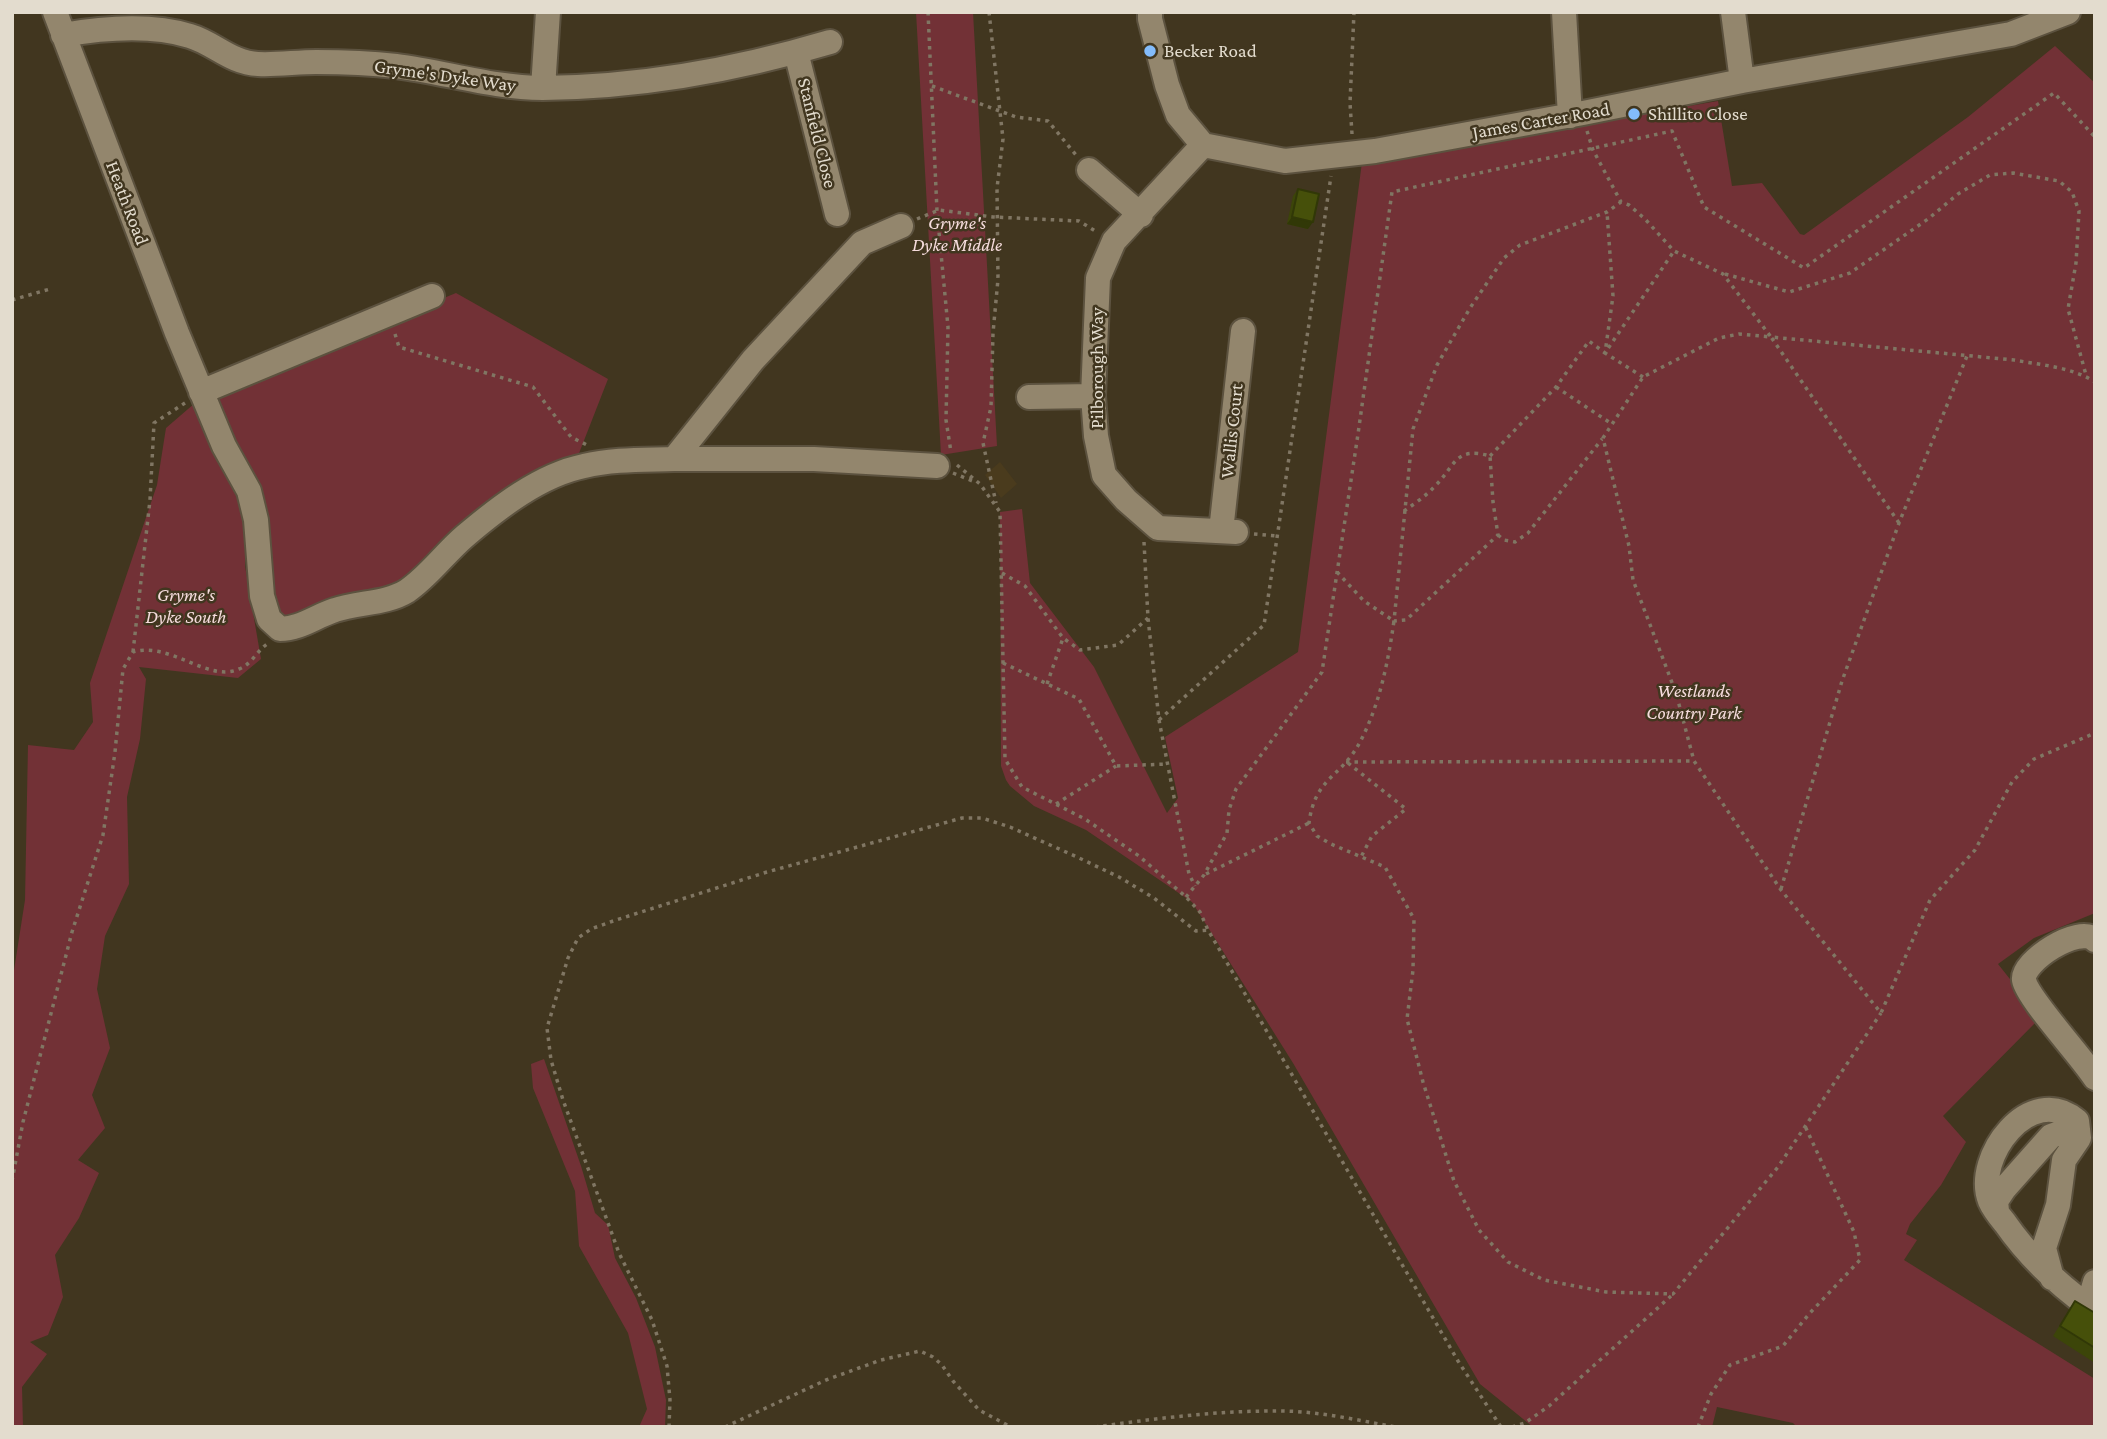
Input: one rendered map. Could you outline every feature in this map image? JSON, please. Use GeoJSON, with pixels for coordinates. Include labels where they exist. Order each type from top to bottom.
{"type":"FeatureCollection","features":[{"type":"Feature","properties":{"kind":"street"},"geometry":{"type":"LineString","coordinates":[[543,88],[548,12]]}},
{"type":"Feature","properties":{"kind":"street"},"geometry":{"type":"LineString","coordinates":[[1150,12],[1167,85],[1178,115],[1203,145]]}},
{"type":"Feature","properties":{"kind":"street"},"geometry":{"type":"LineString","coordinates":[[1564,12],[1576,115]]}},
{"type":"Feature","properties":{"kind":"street"},"geometry":{"type":"LineString","coordinates":[[1733,12],[1742,81]]}},
{"type":"Feature","properties":{"kind":"street","name":"James Carter Road"},"geometry":{"type":"LineString","coordinates":[[1203,145],[1285,161],[1344,154],[1576,115],[1742,81],[2011,34],[2068,12]]}},
{"type":"Feature","properties":{"kind":"street","name":"Gryme's Dyke Way"},"geometry":{"type":"LineString","coordinates":[[59,24],[96,29],[155,30],[191,36],[227,56],[256,64],[317,62],[395,66],[507,85],[543,88],[624,85],[676,78],[714,72],[830,43]]}},
{"type":"Feature","properties":{"kind":"street","name":"Heath Road"},"geometry":{"type":"LineString","coordinates":[[59,24],[118,183],[201,392],[224,446],[249,491],[256,520],[262,596],[269,619],[280,629],[292,629],[336,609],[383,600],[405,592],[425,577],[463,538],[523,493],[580,466],[616,461]]}},
{"type":"Feature","properties":{"kind":"street","name":"Stanfield Close"},"geometry":{"type":"LineString","coordinates":[[796,52],[837,214]]}},
{"type":"Feature","properties":{"kind":"street","name":"Pilborough Way"},"geometry":{"type":"LineString","coordinates":[[1203,145],[1114,242],[1098,278],[1093,396],[1096,436],[1104,475],[1126,500],[1158,528],[1229,531]]}},
{"type":"Feature","properties":{"kind":"street"},"geometry":{"type":"LineString","coordinates":[[1089,170],[1141,215]]}},
{"type":"Feature","properties":{"kind":"street"},"geometry":{"type":"LineString","coordinates":[[674,459],[753,360],[862,243],[901,226]]}},
{"type":"Feature","properties":{"kind":"street"},"geometry":{"type":"LineString","coordinates":[[201,392],[432,296]]}},
{"type":"Feature","properties":{"kind":"street","name":"Wallis Court"},"geometry":{"type":"LineString","coordinates":[[1229,531],[1243,331]]}},
{"type":"Feature","properties":{"kind":"street"},"geometry":{"type":"LineString","coordinates":[[1030,397],[1093,396]]}},
{"type":"Feature","properties":{"kind":"street"},"geometry":{"type":"LineString","coordinates":[[616,461],[814,459],[937,466]]}},
{"type":"Feature","properties":{"kind":"street"},"geometry":{"type":"LineString","coordinates":[[2095,940],[2078,935],[2067,939],[2033,962],[2026,970],[2024,984],[2095,1078]]}},
{"type":"Feature","properties":{"kind":"street"},"geometry":{"type":"LineString","coordinates":[[2052,1278],[2044,1248],[2058,1205],[2064,1160],[2079,1138],[2077,1121],[2066,1111],[2046,1107],[2023,1116],[2003,1139],[1991,1161],[1987,1181],[1990,1201],[2025,1252],[2052,1278],[2091,1308],[2095,1282]]}},
{"type":"Feature","properties":{"kind":"street"},"geometry":{"type":"LineString","coordinates":[[1997,1211],[1996,1201],[2004,1189],[2051,1136],[2063,1132],[2070,1135],[2073,1147]]}},
{"type":"Feature","properties":{"kind":"path"},"geometry":{"type":"LineString","coordinates":[[928,12],[937,211],[948,327],[946,420],[953,461],[980,484],[1000,512],[1005,759],[1022,787],[1085,819],[1139,856],[1200,912],[1458,1361],[1500,1427]]}},
{"type":"Feature","properties":{"kind":"path"},"geometry":{"type":"LineString","coordinates":[[989,12],[1003,139],[997,188],[998,279],[991,407],[983,443],[997,508]]}},
{"type":"Feature","properties":{"kind":"path"},"geometry":{"type":"LineString","coordinates":[[1159,720],[1264,625],[1344,154],[1350,103],[1354,12]]}},
{"type":"Feature","properties":{"kind":"path"},"geometry":{"type":"LineString","coordinates":[[932,86],[1016,117],[1048,121],[1089,170]]}},
{"type":"Feature","properties":{"kind":"path"},"geometry":{"type":"LineString","coordinates":[[1186,897],[1205,875],[1227,833],[1229,810],[1236,789],[1322,672],[1392,192],[1672,131],[1704,207],[1804,268],[2054,93],[2095,137]]}},
{"type":"Feature","properties":{"kind":"path"},"geometry":{"type":"LineString","coordinates":[[1576,115],[1621,202],[1629,205],[1645,219],[1674,251],[1723,274],[1789,292],[1850,273],[1928,219],[1958,194],[1990,175],[2013,173],[2059,181],[2072,192],[2079,211],[2077,264],[2068,309],[2086,376]]}},
{"type":"Feature","properties":{"kind":"path"},"geometry":{"type":"LineString","coordinates":[[1621,202],[1607,212],[1520,245],[1504,258],[1470,308],[1437,365],[1413,429],[1394,621],[1386,668],[1359,744],[1346,762],[1321,786],[1311,805],[1309,823],[1317,836],[1385,867],[1414,919],[1413,970],[1407,1019],[1423,1082],[1454,1181],[1479,1230],[1508,1262],[1544,1280],[1606,1292],[1673,1294]]}},
{"type":"Feature","properties":{"kind":"path"},"geometry":{"type":"LineString","coordinates":[[937,211],[1079,222],[1114,242]]}},
{"type":"Feature","properties":{"kind":"path"},"geometry":{"type":"LineString","coordinates":[[1605,353],[1613,296],[1607,212]]}},
{"type":"Feature","properties":{"kind":"path"},"geometry":{"type":"LineString","coordinates":[[1605,353],[1674,251]]}},
{"type":"Feature","properties":{"kind":"path"},"geometry":{"type":"LineString","coordinates":[[1723,274],[1771,337],[1899,523]]}},
{"type":"Feature","properties":{"kind":"path"},"geometry":{"type":"LineString","coordinates":[[12,300],[50,289]]}},
{"type":"Feature","properties":{"kind":"path"},"geometry":{"type":"LineString","coordinates":[[389,314],[399,347],[533,387],[571,437],[616,461]]}},
{"type":"Feature","properties":{"kind":"path"},"geometry":{"type":"LineString","coordinates":[[1643,377],[1589,341],[1556,387],[1490,456],[1498,535],[1504,540],[1515,542],[1528,533],[1603,438],[1643,377],[1718,338],[1739,334],[1967,356],[2053,367],[2086,376],[2095,382]]}},
{"type":"Feature","properties":{"kind":"path"},"geometry":{"type":"LineString","coordinates":[[1781,890],[1842,681],[1899,523],[1967,356]]}},
{"type":"Feature","properties":{"kind":"path"},"geometry":{"type":"LineString","coordinates":[[1556,387],[1612,424]]}},
{"type":"Feature","properties":{"kind":"path"},"geometry":{"type":"LineString","coordinates":[[12,1181],[23,1122],[72,932],[103,835],[123,669],[133,652],[150,500],[154,423],[201,392]]}},
{"type":"Feature","properties":{"kind":"path"},"geometry":{"type":"LineString","coordinates":[[1603,438],[1629,546],[1633,580],[1676,693],[1694,761],[1781,890],[1881,1013]]}},
{"type":"Feature","properties":{"kind":"path"},"geometry":{"type":"LineString","coordinates":[[1404,512],[1434,488],[1461,455],[1475,452],[1490,456]]}},
{"type":"Feature","properties":{"kind":"path"},"geometry":{"type":"LineString","coordinates":[[937,466],[980,484]]}},
{"type":"Feature","properties":{"kind":"path"},"geometry":{"type":"LineString","coordinates":[[1143,515],[1148,618],[1159,720],[1189,874],[1195,886]]}},
{"type":"Feature","properties":{"kind":"path"},"geometry":{"type":"LineString","coordinates":[[1337,571],[1364,601],[1394,621],[1406,620],[1498,535]]}},
{"type":"Feature","properties":{"kind":"path"},"geometry":{"type":"LineString","coordinates":[[1001,572],[1025,586],[1063,638],[1080,650],[1118,645],[1148,618]]}},
{"type":"Feature","properties":{"kind":"path"},"geometry":{"type":"LineString","coordinates":[[1047,684],[1063,638]]}},
{"type":"Feature","properties":{"kind":"path"},"geometry":{"type":"LineString","coordinates":[[133,652],[157,650],[230,673],[252,661],[258,651],[267,644]]}},
{"type":"Feature","properties":{"kind":"path"},"geometry":{"type":"LineString","coordinates":[[1002,662],[1079,699],[1116,765]]}},
{"type":"Feature","properties":{"kind":"path"},"geometry":{"type":"LineString","coordinates":[[1511,1427],[1525,1423],[1549,1406],[1673,1294],[1778,1167],[1881,1013],[1930,901],[1975,850],[2012,782],[2034,759],[2095,733]]}},
{"type":"Feature","properties":{"kind":"path"},"geometry":{"type":"LineString","coordinates":[[1346,762],[1694,761]]}},
{"type":"Feature","properties":{"kind":"path"},"geometry":{"type":"LineString","coordinates":[[1346,762],[1406,809],[1372,836],[1361,857]]}},
{"type":"Feature","properties":{"kind":"path"},"geometry":{"type":"LineString","coordinates":[[1056,804],[1116,765],[1167,764]]}},
{"type":"Feature","properties":{"kind":"path"},"geometry":{"type":"LineString","coordinates":[[669,1427],[667,1366],[652,1320],[619,1253],[551,1060],[547,1028],[568,958],[578,938],[591,929],[664,903],[962,818],[982,818],[1010,827],[1077,857],[1154,898],[1196,931],[1208,930]]}},
{"type":"Feature","properties":{"kind":"path"},"geometry":{"type":"LineString","coordinates":[[1205,875],[1309,823]]}},
{"type":"Feature","properties":{"kind":"path"},"geometry":{"type":"LineString","coordinates":[[1698,1427],[1711,1394],[1730,1365],[1783,1346],[1860,1260],[1854,1232],[1805,1126]]}},
{"type":"Feature","properties":{"kind":"path"},"geometry":{"type":"LineString","coordinates":[[725,1427],[826,1380],[881,1360],[920,1351],[942,1365],[979,1410],[1011,1427]]}},
{"type":"Feature","properties":{"kind":"path"},"geometry":{"type":"LineString","coordinates":[[1095,1427],[1140,1420],[1273,1411],[1306,1412],[1396,1427]]}},
{"type":"Feature","properties":{"kind":"path"},"geometry":{"type":"LineString","coordinates":[[1525,1423],[1530,1427]]}},
{"type":"Feature","properties":{"kind":"shaded area"},"geometry":{"type":"Polygon","coordinates":[[[1000,462],[1017,484],[1001,498],[985,475],[1000,462]]]}},
{"type":"Feature","properties":{"kind":"green space","name":"Gryme's Dyke Middle"},"geometry":{"type":"Polygon","coordinates":[[[916,12],[973,12],[997,446],[941,455],[916,12]]]}},
{"type":"Feature","properties":{"kind":"green space","name":"Westlands Country Park"},"geometry":{"type":"Polygon","coordinates":[[[2055,46],[2095,83],[2095,913],[2034,938],[1998,964],[2025,998],[2038,1020],[1943,1116],[1966,1142],[1941,1185],[1910,1224],[1906,1234],[1917,1240],[1904,1260],[2095,1379],[2095,1427],[1797,1427],[1793,1423],[1717,1407],[1712,1427],[1533,1427],[1480,1384],[1293,1063],[1192,902],[1086,830],[1034,806],[1006,780],[1001,766],[1000,512],[1022,509],[1030,583],[1094,667],[1167,813],[1178,798],[1165,737],[1298,652],[1362,162],[1718,101],[1732,186],[1762,183],[1800,234],[1804,235],[1968,117],[2055,46]]]}},
{"type":"Feature","properties":{"kind":"green space"},"geometry":{"type":"Polygon","coordinates":[[[456,293],[608,379],[576,461],[425,577],[280,629],[210,394],[456,293]]]}},
{"type":"Feature","properties":{"kind":"green space","name":"Gryme's Dyke South"},"geometry":{"type":"Polygon","coordinates":[[[195,403],[245,512],[245,566],[261,659],[238,678],[139,667],[146,679],[140,739],[127,797],[129,884],[105,936],[97,989],[110,1048],[92,1095],[105,1128],[78,1160],[99,1173],[79,1218],[55,1255],[63,1297],[48,1335],[30,1342],[47,1354],[22,1387],[23,1427],[12,1427],[12,983],[25,900],[28,745],[74,750],[93,722],[90,683],[157,485],[166,428],[195,403]]]}},
{"type":"Feature","properties":{"kind":"green space"},"geometry":{"type":"Polygon","coordinates":[[[544,1059],[595,1213],[608,1225],[615,1258],[636,1298],[655,1347],[666,1400],[665,1427],[639,1427],[647,1409],[628,1333],[579,1246],[575,1191],[533,1088],[531,1064],[544,1059]]]}},
{"type":"Feature","properties":{"kind":"building"},"geometry":{"type":"Polygon","coordinates":[[[1298,189],[1319,194],[1313,222],[1292,217],[1298,189]]]}},
{"type":"Feature","properties":{"kind":"building"},"geometry":{"type":"Polygon","coordinates":[[[2075,1301],[2095,1313],[2095,1348],[2060,1326],[2075,1301]]]}},
{"type":"Feature","properties":{"kind":"place","name":"Becker Road"},"geometry":{"type":"Point","coordinates":[1150,51]}},
{"type":"Feature","properties":{"kind":"place","name":"Shillito Close"},"geometry":{"type":"Point","coordinates":[1634,114]}}]}
